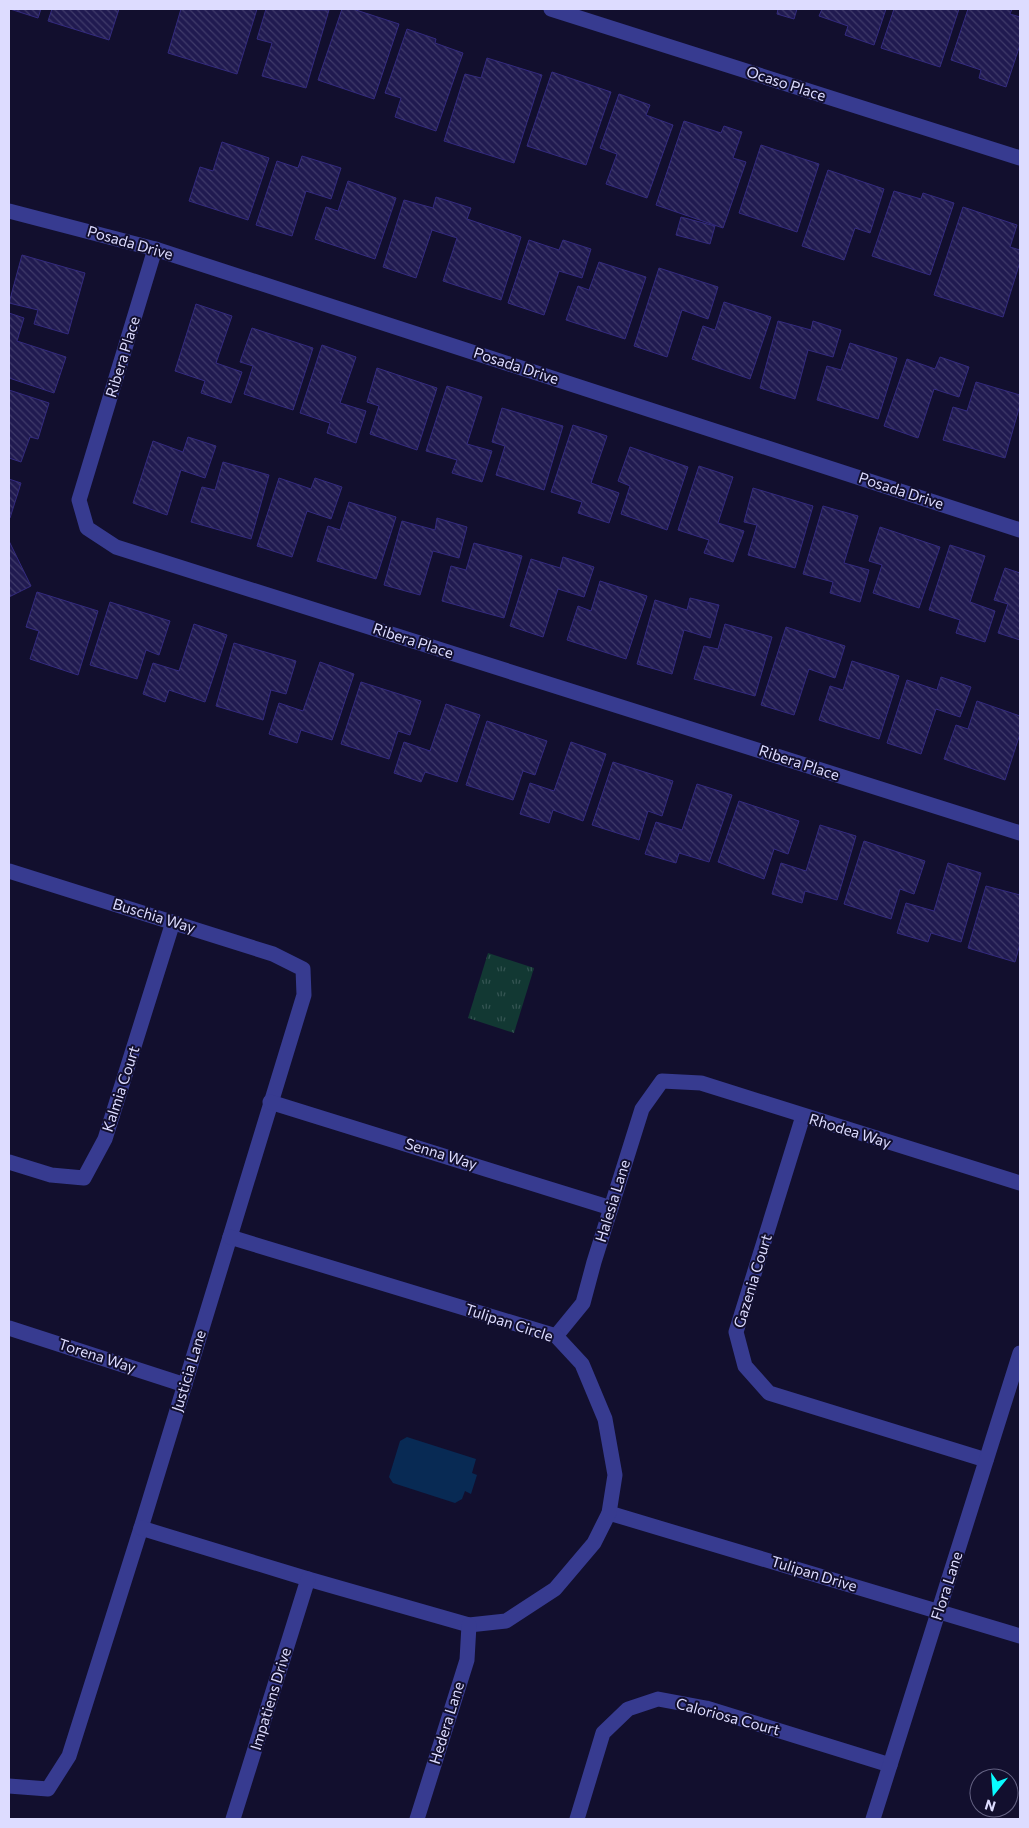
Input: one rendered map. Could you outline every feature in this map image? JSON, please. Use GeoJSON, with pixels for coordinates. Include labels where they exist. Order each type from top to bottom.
{"type":"FeatureCollection","features":[{"type":"Feature","properties":{"kind":"street","name":"Ocaso Place"},"geometry":{"type":"LineString","coordinates":[[552,9],[1020,158]]}},
{"type":"Feature","properties":{"kind":"street","name":"Posada Drive"},"geometry":{"type":"LineString","coordinates":[[9,211],[155,249],[1020,530]]}},
{"type":"Feature","properties":{"kind":"street","name":"Ribera Place"},"geometry":{"type":"LineString","coordinates":[[155,249],[80,500],[87,528],[116,547],[1020,833]]}},
{"type":"Feature","properties":{"kind":"street","name":"Buschia Way"},"geometry":{"type":"LineString","coordinates":[[9,871],[273,954],[298,966]]}},
{"type":"Feature","properties":{"kind":"street","name":"Kalmia Court"},"geometry":{"type":"LineString","coordinates":[[9,1162],[50,1175],[84,1178],[105,1139],[173,922]]}},
{"type":"Feature","properties":{"kind":"street","name":"Justicia Lane"},"geometry":{"type":"LineString","coordinates":[[9,1786],[48,1789],[69,1756],[142,1528],[304,995],[303,969],[298,966]]}},
{"type":"Feature","properties":{"kind":"street","name":"Halesia Lane"},"geometry":{"type":"LineString","coordinates":[[556,1336],[583,1303],[642,1109],[662,1080],[680,1082]]}},
{"type":"Feature","properties":{"kind":"street","name":"Rhodea Way"},"geometry":{"type":"LineString","coordinates":[[680,1082],[701,1083],[1020,1183]]}},
{"type":"Feature","properties":{"kind":"street","name":"Senna Way"},"geometry":{"type":"LineString","coordinates":[[270,1102],[611,1208]]}},
{"type":"Feature","properties":{"kind":"street","name":"Gazenia Court"},"geometry":{"type":"LineString","coordinates":[[803,1116],[736,1332],[745,1366],[769,1393],[986,1460]]}},
{"type":"Feature","properties":{"kind":"street","name":"Tulipan Circle"},"geometry":{"type":"LineString","coordinates":[[142,1528],[308,1579],[469,1625],[506,1621],[555,1589],[594,1543],[609,1513],[615,1475],[606,1419],[582,1364],[556,1336],[230,1237]]}},
{"type":"Feature","properties":{"kind":"street","name":"Torena Way"},"geometry":{"type":"LineString","coordinates":[[9,1328],[185,1385]]}},
{"type":"Feature","properties":{"kind":"street","name":"Flora Lane"},"geometry":{"type":"LineString","coordinates":[[873,1819],[1020,1353]]}},
{"type":"Feature","properties":{"kind":"street","name":"Tulipan Drive"},"geometry":{"type":"LineString","coordinates":[[609,1513],[1020,1636]]}},
{"type":"Feature","properties":{"kind":"street","name":"Impatiens Drive"},"geometry":{"type":"LineString","coordinates":[[233,1819],[308,1579]]}},
{"type":"Feature","properties":{"kind":"street","name":"Hedera Lane"},"geometry":{"type":"LineString","coordinates":[[417,1819],[467,1660],[469,1625]]}},
{"type":"Feature","properties":{"kind":"street","name":"Caloriosa Court"},"geometry":{"type":"LineString","coordinates":[[577,1819],[603,1733],[628,1709],[658,1699],[706,1708],[890,1765]]}},
{"type":"Feature","properties":{"kind":"green space"},"geometry":{"type":"Polygon","coordinates":[[[488,953],[534,968],[514,1033],[468,1018],[488,953]]]}},
{"type":"Feature","properties":{"kind":"water"},"geometry":{"type":"Polygon","coordinates":[[[407,1437],[476,1459],[472,1473],[477,1475],[471,1494],[465,1491],[462,1499],[455,1503],[393,1483],[389,1477],[400,1441],[407,1437]]]}},
{"type":"Feature","properties":{"kind":"building"},"geometry":{"type":"Polygon","coordinates":[[[10,9],[41,9],[38,18],[10,9]]]}},
{"type":"Feature","properties":{"kind":"building"},"geometry":{"type":"Polygon","coordinates":[[[52,9],[119,9],[109,40],[48,21],[52,9]]]}},
{"type":"Feature","properties":{"kind":"building"},"geometry":{"type":"Polygon","coordinates":[[[181,9],[257,9],[237,74],[168,53],[181,9]]]}},
{"type":"Feature","properties":{"kind":"building"},"geometry":{"type":"Polygon","coordinates":[[[266,9],[329,10],[306,88],[262,76],[272,43],[257,39],[266,9]]]}},
{"type":"Feature","properties":{"kind":"building"},"geometry":{"type":"Polygon","coordinates":[[[342,9],[353,9],[399,24],[374,99],[318,80],[342,9]]]}},
{"type":"Feature","properties":{"kind":"building"},"geometry":{"type":"Polygon","coordinates":[[[778,9],[797,9],[794,19],[777,14],[778,9]]]}},
{"type":"Feature","properties":{"kind":"building"},"geometry":{"type":"Polygon","coordinates":[[[822,9],[886,9],[874,45],[845,35],[848,26],[819,16],[822,9]]]}},
{"type":"Feature","properties":{"kind":"building"},"geometry":{"type":"Polygon","coordinates":[[[894,9],[959,9],[940,67],[881,48],[894,9]]]}},
{"type":"Feature","properties":{"kind":"building"},"geometry":{"type":"Polygon","coordinates":[[[968,9],[1012,9],[1010,14],[1020,17],[1020,45],[1006,87],[979,78],[981,70],[951,60],[968,9]]]}},
{"type":"Feature","properties":{"kind":"building"},"geometry":{"type":"Polygon","coordinates":[[[407,29],[436,39],[435,43],[463,53],[436,131],[395,117],[401,98],[385,93],[407,29]]]}},
{"type":"Feature","properties":{"kind":"building"},"geometry":{"type":"Polygon","coordinates":[[[487,58],[542,75],[514,163],[444,141],[465,74],[481,78],[487,58]]]}},
{"type":"Feature","properties":{"kind":"building"},"geometry":{"type":"Polygon","coordinates":[[[552,72],[611,92],[586,165],[527,146],[552,72]]]}},
{"type":"Feature","properties":{"kind":"building"},"geometry":{"type":"Polygon","coordinates":[[[619,94],[650,105],[646,115],[673,125],[647,198],[606,184],[617,154],[600,148],[619,94]]]}},
{"type":"Feature","properties":{"kind":"building"},"geometry":{"type":"Polygon","coordinates":[[[684,121],[721,133],[724,126],[742,132],[733,158],[746,162],[723,228],[656,205],[684,121]]]}},
{"type":"Feature","properties":{"kind":"building"},"geometry":{"type":"Polygon","coordinates":[[[222,142],[269,158],[248,220],[189,201],[200,167],[213,171],[222,142]]]}},
{"type":"Feature","properties":{"kind":"building"},"geometry":{"type":"Polygon","coordinates":[[[761,145],[819,164],[797,232],[739,213],[761,145]]]}},
{"type":"Feature","properties":{"kind":"building"},"geometry":{"type":"Polygon","coordinates":[[[302,156],[341,168],[331,199],[306,191],[292,236],[256,225],[277,161],[298,168],[302,156]]]}},
{"type":"Feature","properties":{"kind":"building"},"geometry":{"type":"Polygon","coordinates":[[[828,170],[884,189],[870,233],[855,228],[844,260],[802,246],[828,170]]]}},
{"type":"Feature","properties":{"kind":"building"},"geometry":{"type":"Polygon","coordinates":[[[348,181],[396,198],[375,259],[315,239],[326,207],[338,211],[348,181]]]}},
{"type":"Feature","properties":{"kind":"building"},"geometry":{"type":"Polygon","coordinates":[[[894,191],[921,199],[923,193],[954,203],[930,275],[872,256],[894,191]]]}},
{"type":"Feature","properties":{"kind":"building"},"geometry":{"type":"Polygon","coordinates":[[[436,197],[471,208],[467,219],[521,237],[501,300],[443,281],[457,238],[432,230],[416,278],[383,267],[404,200],[433,208],[436,197]]]}},
{"type":"Feature","properties":{"kind":"building"},"geometry":{"type":"Polygon","coordinates":[[[963,207],[1017,225],[1010,247],[1020,250],[1020,262],[1003,317],[934,295],[963,207]]]}},
{"type":"Feature","properties":{"kind":"building"},"geometry":{"type":"Polygon","coordinates":[[[681,217],[715,226],[710,244],[676,235],[681,217]]]}},
{"type":"Feature","properties":{"kind":"building"},"geometry":{"type":"Polygon","coordinates":[[[529,240],[559,250],[563,240],[591,249],[582,278],[559,271],[544,315],[508,303],[529,240]]]}},
{"type":"Feature","properties":{"kind":"building"},"geometry":{"type":"Polygon","coordinates":[[[22,255],[85,273],[68,334],[34,324],[38,310],[9,303],[22,255]]]}},
{"type":"Feature","properties":{"kind":"building"},"geometry":{"type":"Polygon","coordinates":[[[599,262],[646,277],[625,339],[566,320],[578,286],[589,290],[599,262]]]}},
{"type":"Feature","properties":{"kind":"building"},"geometry":{"type":"Polygon","coordinates":[[[659,268],[718,287],[708,319],[682,310],[667,357],[634,346],[659,268]]]}},
{"type":"Feature","properties":{"kind":"building"},"geometry":{"type":"Polygon","coordinates":[[[724,302],[771,317],[750,379],[692,359],[703,326],[715,330],[724,302]]]}},
{"type":"Feature","properties":{"kind":"building"},"geometry":{"type":"Polygon","coordinates":[[[196,304],[232,316],[216,363],[242,372],[231,403],[201,393],[205,381],[175,371],[196,304]]]}},
{"type":"Feature","properties":{"kind":"building"},"geometry":{"type":"Polygon","coordinates":[[[9,313],[24,318],[17,341],[66,357],[54,393],[9,378],[9,313]]]}},
{"type":"Feature","properties":{"kind":"building"},"geometry":{"type":"Polygon","coordinates":[[[778,321],[811,330],[813,321],[841,330],[833,357],[808,350],[795,399],[760,388],[778,321]]]}},
{"type":"Feature","properties":{"kind":"building"},"geometry":{"type":"Polygon","coordinates":[[[252,328],[313,348],[293,410],[244,394],[253,366],[240,362],[252,328]]]}},
{"type":"Feature","properties":{"kind":"building"},"geometry":{"type":"Polygon","coordinates":[[[850,343],[897,358],[878,419],[817,400],[827,366],[841,370],[850,343]]]}},
{"type":"Feature","properties":{"kind":"building"},"geometry":{"type":"Polygon","coordinates":[[[322,345],[356,357],[340,403],[366,411],[356,443],[327,433],[330,423],[300,413],[322,345]]]}},
{"type":"Feature","properties":{"kind":"building"},"geometry":{"type":"Polygon","coordinates":[[[940,357],[969,367],[959,397],[934,389],[918,438],[884,426],[907,359],[935,369],[940,357]]]}},
{"type":"Feature","properties":{"kind":"building"},"geometry":{"type":"Polygon","coordinates":[[[377,368],[437,388],[417,450],[370,434],[379,406],[367,402],[377,368]]]}},
{"type":"Feature","properties":{"kind":"building"},"geometry":{"type":"Polygon","coordinates":[[[976,382],[1020,395],[1020,405],[1005,458],[943,440],[953,407],[967,411],[976,382]]]}},
{"type":"Feature","properties":{"kind":"building"},"geometry":{"type":"Polygon","coordinates":[[[447,386],[482,397],[467,444],[492,451],[482,482],[452,473],[457,460],[426,451],[447,386]]]}},
{"type":"Feature","properties":{"kind":"building"},"geometry":{"type":"Polygon","coordinates":[[[9,390],[49,403],[38,439],[30,437],[21,462],[9,458],[9,390]]]}},
{"type":"Feature","properties":{"kind":"building"},"geometry":{"type":"Polygon","coordinates":[[[502,408],[563,426],[544,490],[496,475],[505,446],[492,442],[502,408]]]}},
{"type":"Feature","properties":{"kind":"building"},"geometry":{"type":"Polygon","coordinates":[[[573,425],[607,436],[591,483],[619,493],[609,523],[578,513],[582,502],[551,492],[573,425]]]}},
{"type":"Feature","properties":{"kind":"building"},"geometry":{"type":"Polygon","coordinates":[[[188,437],[216,446],[205,478],[181,470],[167,515],[133,503],[153,441],[183,452],[188,437]]]}},
{"type":"Feature","properties":{"kind":"building"},"geometry":{"type":"Polygon","coordinates":[[[630,447],[688,467],[667,530],[621,514],[630,486],[618,481],[630,447]]]}},
{"type":"Feature","properties":{"kind":"building"},"geometry":{"type":"Polygon","coordinates":[[[223,462],[269,475],[251,539],[191,522],[202,487],[215,490],[223,462]]]}},
{"type":"Feature","properties":{"kind":"building"},"geometry":{"type":"Polygon","coordinates":[[[699,466],[733,477],[718,523],[744,531],[733,562],[704,553],[709,540],[678,530],[699,466]]]}},
{"type":"Feature","properties":{"kind":"building"},"geometry":{"type":"Polygon","coordinates":[[[279,478],[311,489],[315,478],[342,487],[331,519],[307,511],[292,557],[257,546],[279,478]]]}},
{"type":"Feature","properties":{"kind":"building"},"geometry":{"type":"Polygon","coordinates":[[[9,479],[21,483],[10,518],[9,518],[9,479]]]}},
{"type":"Feature","properties":{"kind":"building"},"geometry":{"type":"Polygon","coordinates":[[[753,488],[813,506],[795,568],[748,555],[757,525],[744,522],[753,488]]]}},
{"type":"Feature","properties":{"kind":"building"},"geometry":{"type":"Polygon","coordinates":[[[349,502],[396,517],[376,579],[317,561],[328,526],[340,530],[349,502]]]}},
{"type":"Feature","properties":{"kind":"building"},"geometry":{"type":"Polygon","coordinates":[[[823,506],[858,516],[844,563],[869,570],[860,602],[830,593],[833,582],[803,574],[823,506]]]}},
{"type":"Feature","properties":{"kind":"building"},"geometry":{"type":"Polygon","coordinates":[[[437,518],[467,527],[459,558],[433,551],[420,595],[384,585],[402,521],[435,530],[437,518]]]}},
{"type":"Feature","properties":{"kind":"building"},"geometry":{"type":"Polygon","coordinates":[[[880,527],[940,547],[919,608],[873,593],[882,565],[869,561],[880,527]]]}},
{"type":"Feature","properties":{"kind":"building"},"geometry":{"type":"Polygon","coordinates":[[[9,541],[31,586],[9,597],[9,541]]]}},
{"type":"Feature","properties":{"kind":"building"},"geometry":{"type":"Polygon","coordinates":[[[474,543],[522,556],[504,618],[442,601],[451,566],[466,570],[474,543]]]}},
{"type":"Feature","properties":{"kind":"building"},"geometry":{"type":"Polygon","coordinates":[[[950,545],[985,556],[970,602],[995,611],[985,642],[956,633],[960,620],[929,610],[950,545]]]}},
{"type":"Feature","properties":{"kind":"building"},"geometry":{"type":"Polygon","coordinates":[[[563,557],[594,567],[584,597],[558,589],[543,637],[510,626],[531,559],[560,568],[563,557]]]}},
{"type":"Feature","properties":{"kind":"building"},"geometry":{"type":"Polygon","coordinates":[[[1005,568],[1020,573],[1020,640],[998,633],[1008,604],[994,600],[1005,568]]]}},
{"type":"Feature","properties":{"kind":"building"},"geometry":{"type":"Polygon","coordinates":[[[600,581],[647,596],[626,659],[567,640],[578,606],[591,611],[600,581]]]}},
{"type":"Feature","properties":{"kind":"building"},"geometry":{"type":"Polygon","coordinates":[[[37,592],[98,611],[78,675],[30,659],[39,631],[26,627],[37,592]]]}},
{"type":"Feature","properties":{"kind":"building"},"geometry":{"type":"Polygon","coordinates":[[[690,598],[719,605],[710,638],[684,630],[672,674],[637,664],[655,600],[687,610],[690,598]]]}},
{"type":"Feature","properties":{"kind":"building"},"geometry":{"type":"Polygon","coordinates":[[[110,602],[170,621],[159,655],[146,650],[137,679],[90,665],[110,602]]]}},
{"type":"Feature","properties":{"kind":"building"},"geometry":{"type":"Polygon","coordinates":[[[194,624],[227,635],[205,702],[169,690],[165,702],[143,694],[153,663],[179,671],[194,624]]]}},
{"type":"Feature","properties":{"kind":"building"},"geometry":{"type":"Polygon","coordinates":[[[725,624],[772,637],[755,696],[694,679],[704,646],[718,649],[725,624]]]}},
{"type":"Feature","properties":{"kind":"building"},"geometry":{"type":"Polygon","coordinates":[[[786,627],[845,646],[835,678],[809,669],[794,715],[761,705],[786,627]]]}},
{"type":"Feature","properties":{"kind":"building"},"geometry":{"type":"Polygon","coordinates":[[[234,643],[296,661],[286,694],[271,690],[263,720],[216,706],[234,643]]]}},
{"type":"Feature","properties":{"kind":"building"},"geometry":{"type":"Polygon","coordinates":[[[852,661],[899,676],[879,739],[819,720],[830,686],[843,690],[852,661]]]}},
{"type":"Feature","properties":{"kind":"building"},"geometry":{"type":"Polygon","coordinates":[[[320,662],[354,674],[332,740],[301,730],[297,743],[269,734],[279,703],[303,711],[320,662]]]}},
{"type":"Feature","properties":{"kind":"building"},"geometry":{"type":"Polygon","coordinates":[[[941,677],[971,687],[960,717],[936,709],[921,754],[887,743],[907,680],[937,690],[941,677]]]}},
{"type":"Feature","properties":{"kind":"building"},"geometry":{"type":"Polygon","coordinates":[[[361,682],[421,701],[410,735],[398,731],[389,759],[341,744],[361,682]]]}},
{"type":"Feature","properties":{"kind":"building"},"geometry":{"type":"Polygon","coordinates":[[[977,701],[1020,716],[1020,734],[1005,780],[944,759],[956,725],[968,729],[977,701]]]}},
{"type":"Feature","properties":{"kind":"building"},"geometry":{"type":"Polygon","coordinates":[[[446,704],[480,715],[457,782],[425,772],[421,782],[394,773],[404,742],[430,751],[446,704]]]}},
{"type":"Feature","properties":{"kind":"building"},"geometry":{"type":"Polygon","coordinates":[[[487,721],[547,741],[535,775],[523,771],[513,800],[466,785],[487,721]]]}},
{"type":"Feature","properties":{"kind":"building"},"geometry":{"type":"Polygon","coordinates":[[[571,742],[606,754],[583,821],[553,810],[549,823],[520,814],[530,783],[554,791],[571,742]]]}},
{"type":"Feature","properties":{"kind":"building"},"geometry":{"type":"Polygon","coordinates":[[[613,762],[673,781],[662,816],[648,811],[639,840],[592,825],[613,762]]]}},
{"type":"Feature","properties":{"kind":"building"},"geometry":{"type":"Polygon","coordinates":[[[697,784],[732,795],[709,862],[679,853],[676,863],[645,854],[656,822],[682,830],[697,784]]]}},
{"type":"Feature","properties":{"kind":"building"},"geometry":{"type":"Polygon","coordinates":[[[739,801],[799,821],[788,854],[774,849],[764,879],[718,862],[739,801]]]}},
{"type":"Feature","properties":{"kind":"building"},"geometry":{"type":"Polygon","coordinates":[[[820,825],[856,836],[837,900],[805,891],[802,903],[772,894],[781,863],[806,871],[820,825]]]}},
{"type":"Feature","properties":{"kind":"building"},"geometry":{"type":"Polygon","coordinates":[[[864,841],[925,861],[914,894],[900,889],[891,919],[844,904],[864,841]]]}},
{"type":"Feature","properties":{"kind":"building"},"geometry":{"type":"Polygon","coordinates":[[[948,863],[981,873],[961,942],[931,933],[928,942],[897,933],[906,903],[934,911],[948,863]]]}},
{"type":"Feature","properties":{"kind":"building"},"geometry":{"type":"Polygon","coordinates":[[[986,886],[1020,895],[1020,944],[1015,962],[968,948],[986,886]]]}}]}
